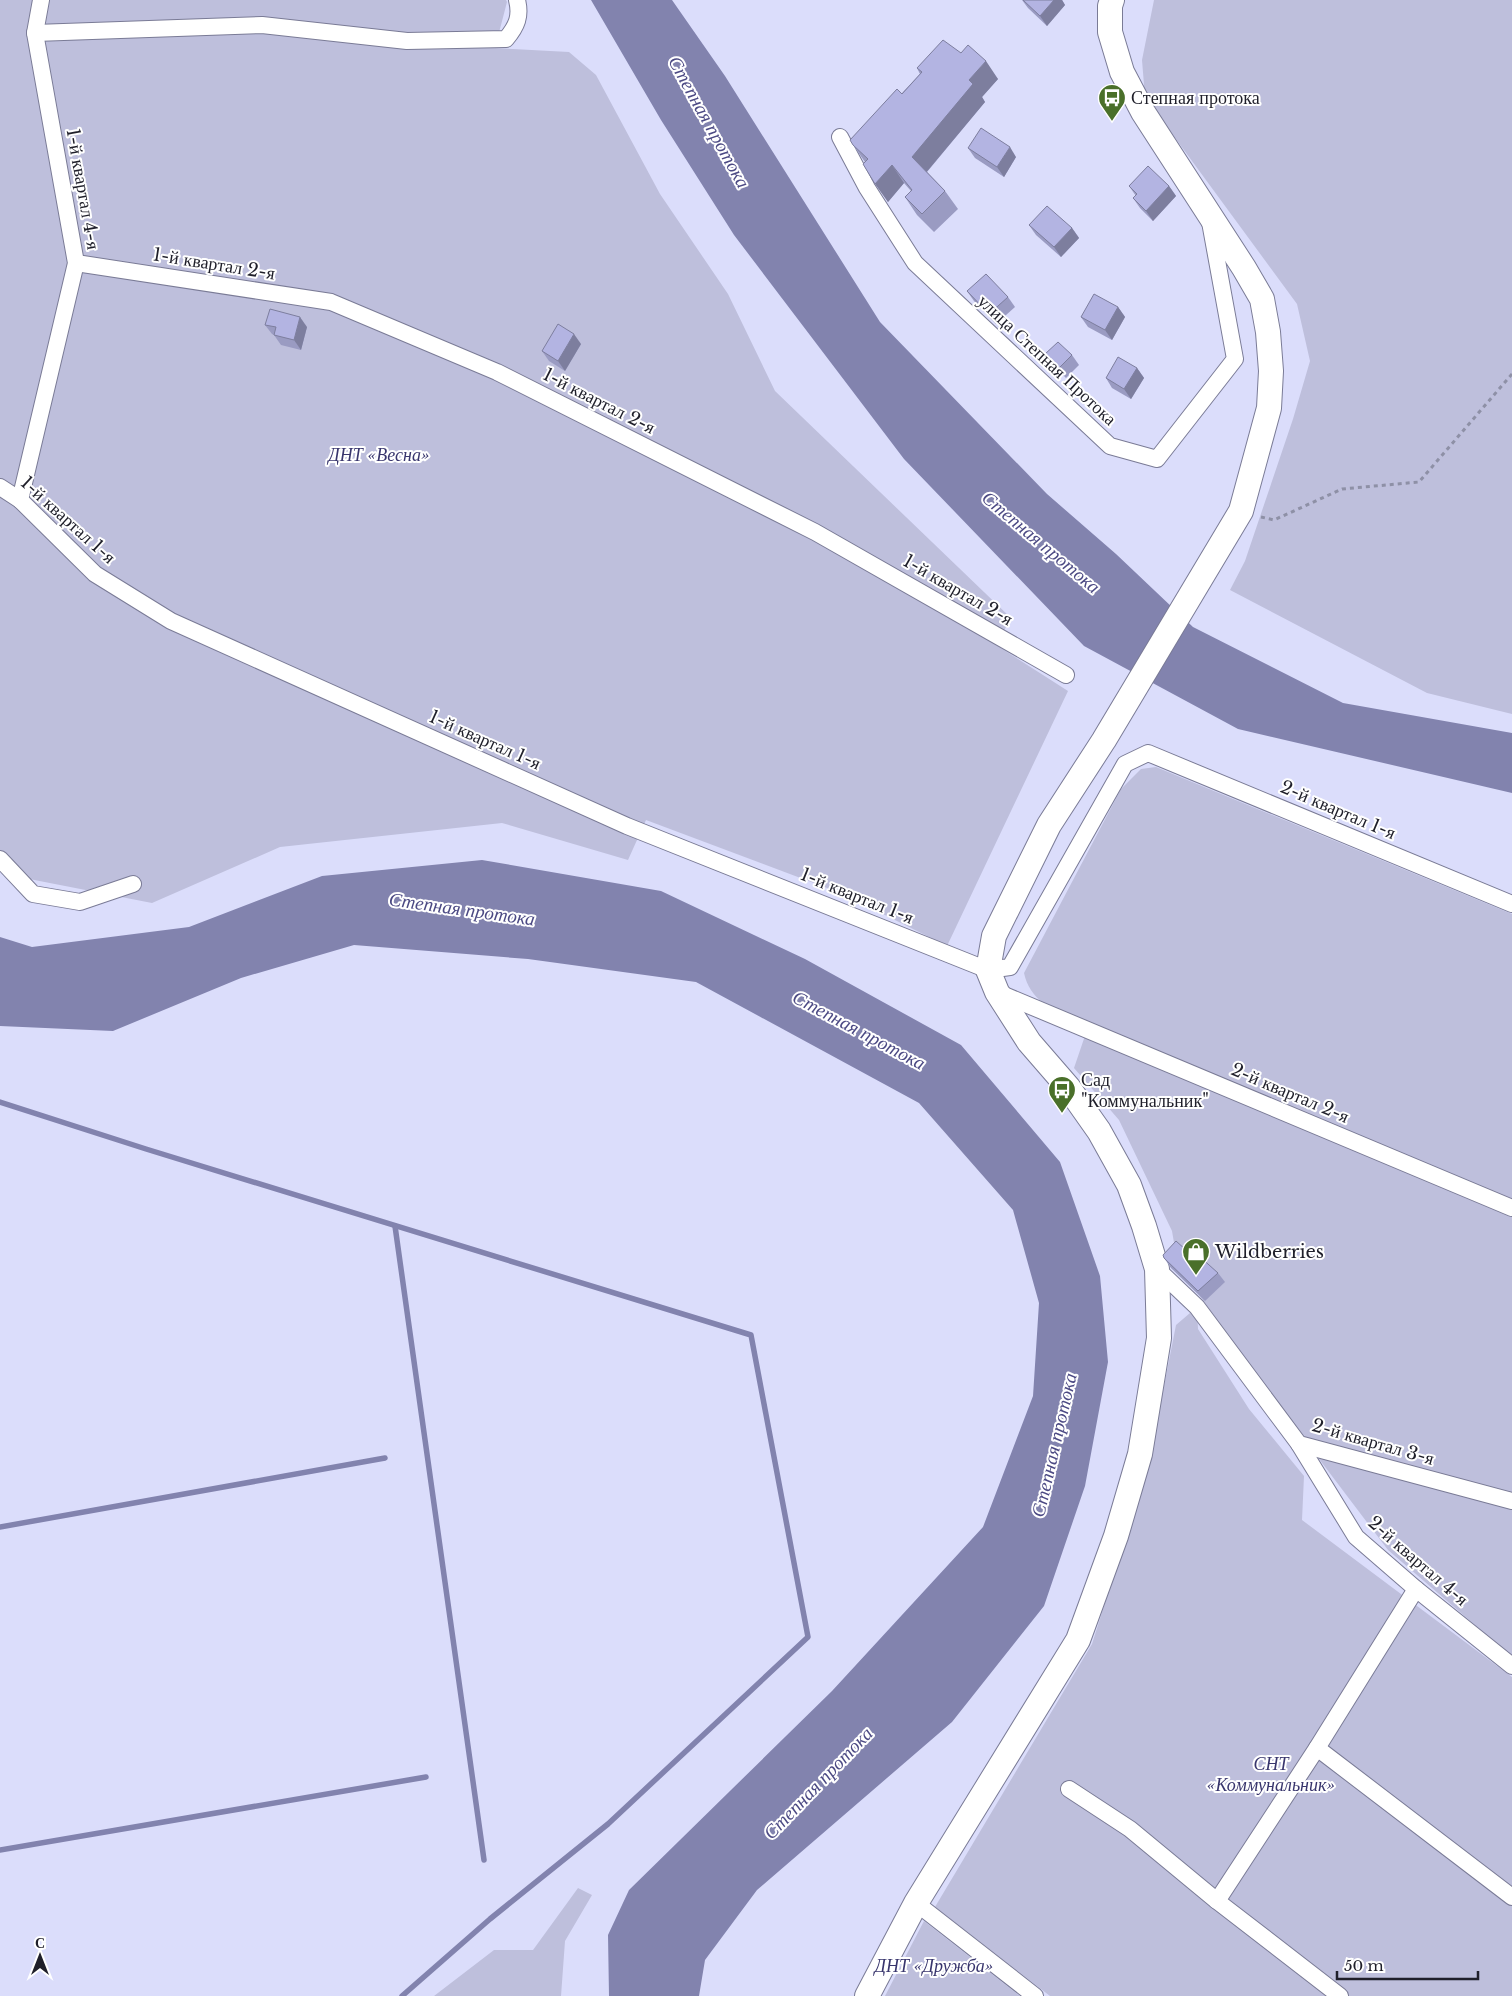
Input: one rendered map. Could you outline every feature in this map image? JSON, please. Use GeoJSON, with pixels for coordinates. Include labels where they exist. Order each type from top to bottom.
{"type":"FeatureCollection","features":[{"type":"Feature","properties":{"kind":"street","name":"1-й квартал 4-я"},"geometry":{"type":"LineString","coordinates":[[20,500],[76,263],[34,33],[41,0]]}},
{"type":"Feature","properties":{"kind":"street"},"geometry":{"type":"LineString","coordinates":[[34,33],[262,25],[406,41],[506,39],[516,28],[519,18],[517,0]]}},
{"type":"Feature","properties":{"kind":"street"},"geometry":{"type":"LineString","coordinates":[[867,1996],[916,1903],[1078,1640],[1116,1536],[1140,1454],[1159,1338],[1157,1269],[1129,1185],[1099,1131],[1068,1087],[1028,1042],[997,992],[988,970],[994,936],[1049,824],[1107,735],[1241,511],[1269,408],[1271,371],[1268,332],[1262,299],[1143,112],[1122,72],[1110,32],[1108,2]]}},
{"type":"Feature","properties":{"kind":"street","name":"улица Степная Протока"},"geometry":{"type":"LineString","coordinates":[[840,137],[867,188],[915,263],[1110,446],[1157,459],[1235,359],[1208,212]]}},
{"type":"Feature","properties":{"kind":"street","name":"1-й квартал 2-я"},"geometry":{"type":"LineString","coordinates":[[76,263],[331,302],[496,372],[806,527],[1066,674]]}},
{"type":"Feature","properties":{"kind":"street","name":"1-й квартал 1-я"},"geometry":{"type":"LineString","coordinates":[[0,487],[20,500],[95,574],[171,621],[627,826],[988,970]]}},
{"type":"Feature","properties":{"kind":"street","name":"2-й квартал 1-я"},"geometry":{"type":"LineString","coordinates":[[988,970],[1010,967],[1125,764],[1148,753],[1512,904]]}},
{"type":"Feature","properties":{"kind":"street"},"geometry":{"type":"LineString","coordinates":[[0,859],[33,894],[80,902],[133,884]]}},
{"type":"Feature","properties":{"kind":"street","name":"2-й квартал 2-я"},"geometry":{"type":"LineString","coordinates":[[997,992],[1512,1208]]}},
{"type":"Feature","properties":{"kind":"street","name":"2-й квартал 3-я"},"geometry":{"type":"LineString","coordinates":[[1157,1269],[1197,1307],[1299,1444],[1512,1500]]}},
{"type":"Feature","properties":{"kind":"street","name":"2-й квартал 4-я"},"geometry":{"type":"LineString","coordinates":[[1299,1444],[1356,1537],[1512,1666]]}},
{"type":"Feature","properties":{"kind":"street"},"geometry":{"type":"LineString","coordinates":[[1217,1901],[1317,1748],[1416,1588]]}},
{"type":"Feature","properties":{"kind":"street"},"geometry":{"type":"LineString","coordinates":[[1317,1748],[1512,1897]]}},
{"type":"Feature","properties":{"kind":"street"},"geometry":{"type":"LineString","coordinates":[[1069,1789],[1130,1829],[1217,1901],[1340,1996]]}},
{"type":"Feature","properties":{"kind":"street"},"geometry":{"type":"LineString","coordinates":[[916,1903],[1035,1996]]}},
{"type":"Feature","properties":{"kind":"path"},"geometry":{"type":"LineString","coordinates":[[1241,511],[1274,520],[1342,489],[1419,482],[1512,374]]}},
{"type":"Feature","properties":{"kind":"green space","name":"ДНТ «Весна»"},"geometry":{"type":"Polygon","coordinates":[[[0,0],[506,0],[495,48],[569,52],[596,75],[660,194],[728,294],[775,391],[1011,618],[996,645],[1068,691],[947,946],[843,894],[646,820],[628,860],[502,823],[280,847],[152,903],[14,876],[0,858],[0,0]]]}},
{"type":"Feature","properties":{"kind":"green space"},"geometry":{"type":"Polygon","coordinates":[[[1154,0],[1512,0],[1512,714],[1427,693],[1230,590],[1245,561],[1293,419],[1310,361],[1297,304],[1145,97],[1142,60],[1154,0]]]}},
{"type":"Feature","properties":{"kind":"green space"},"geometry":{"type":"Polygon","coordinates":[[[1156,767],[1512,914],[1512,1657],[1388,1550],[1178,1266],[1172,1231],[1119,1120],[1074,1068],[1089,1024],[1049,1007],[1033,993],[1028,984],[1024,973],[1121,789],[1141,769],[1156,767]]]}},
{"type":"Feature","properties":{"kind":"green space","name":"СНТ «Коммунальник»"},"geometry":{"type":"Polygon","coordinates":[[[1197,1307],[1198,1329],[1249,1409],[1304,1476],[1302,1520],[1512,1677],[1512,1996],[1050,1996],[935,1907],[1092,1644],[1148,1467],[1176,1325],[1197,1307]]]}},
{"type":"Feature","properties":{"kind":"green space"},"geometry":{"type":"Polygon","coordinates":[[[578,1888],[592,1895],[565,1941],[561,1996],[434,1996],[494,1950],[533,1950],[578,1888]]]}},
{"type":"Feature","properties":{"kind":"green space","name":"ДНТ «Дружба»"},"geometry":{"type":"Polygon","coordinates":[[[924,1921],[1020,1996],[885,1996],[924,1921]]]}},
{"type":"Feature","properties":{"kind":"water"},"geometry":{"type":"Polygon","coordinates":[[[591,0],[672,0],[725,76],[880,322],[1047,494],[1116,554],[1193,627],[1343,703],[1512,733],[1512,793],[1238,729],[1084,646],[904,459],[734,235],[661,120],[591,0]]]}},
{"type":"Feature","properties":{"kind":"water"},"geometry":{"type":"Polygon","coordinates":[[[482,860],[661,891],[805,959],[961,1045],[1060,1162],[1100,1276],[1108,1362],[1085,1486],[1044,1606],[952,1722],[757,1890],[705,1960],[699,1996],[609,1996],[608,1935],[629,1890],[832,1691],[983,1527],[1033,1396],[1039,1303],[1013,1210],[919,1103],[696,982],[528,959],[354,945],[241,978],[113,1031],[0,1026],[0,937],[32,947],[189,927],[322,876],[482,860]]]}},
{"type":"Feature","properties":{"kind":"building"},"geometry":{"type":"Polygon","coordinates":[[[1023,0],[1054,0],[1040,16],[1023,0]]]}},
{"type":"Feature","properties":{"kind":"building"},"geometry":{"type":"Polygon","coordinates":[[[943,40],[961,53],[968,45],[986,61],[969,80],[973,84],[912,157],[945,191],[922,214],[905,197],[912,190],[892,165],[875,184],[863,164],[868,159],[850,140],[897,89],[902,94],[922,72],[917,68],[943,40]]]}},
{"type":"Feature","properties":{"kind":"building"},"geometry":{"type":"Polygon","coordinates":[[[981,128],[1010,147],[997,167],[968,148],[981,128]]]}},
{"type":"Feature","properties":{"kind":"building"},"geometry":{"type":"Polygon","coordinates":[[[1148,166],[1169,186],[1146,211],[1133,198],[1137,194],[1129,186],[1148,166]]]}},
{"type":"Feature","properties":{"kind":"building"},"geometry":{"type":"Polygon","coordinates":[[[1047,206],[1072,228],[1054,247],[1029,225],[1047,206]]]}},
{"type":"Feature","properties":{"kind":"building"},"geometry":{"type":"Polygon","coordinates":[[[986,274],[1008,297],[989,314],[967,291],[986,274]]]}},
{"type":"Feature","properties":{"kind":"building"},"geometry":{"type":"Polygon","coordinates":[[[1094,294],[1118,307],[1105,330],[1081,317],[1094,294]]]}},
{"type":"Feature","properties":{"kind":"building"},"geometry":{"type":"Polygon","coordinates":[[[270,309],[300,317],[294,340],[274,335],[276,327],[265,325],[270,309]]]}},
{"type":"Feature","properties":{"kind":"building"},"geometry":{"type":"Polygon","coordinates":[[[558,324],[574,334],[558,361],[542,351],[558,324]]]}},
{"type":"Feature","properties":{"kind":"building"},"geometry":{"type":"Polygon","coordinates":[[[1058,342],[1072,355],[1059,368],[1045,354],[1058,342]]]}},
{"type":"Feature","properties":{"kind":"building"},"geometry":{"type":"Polygon","coordinates":[[[1118,357],[1137,368],[1124,389],[1106,378],[1118,357]]]}},
{"type":"Feature","properties":{"kind":"building"},"geometry":{"type":"Polygon","coordinates":[[[1176,1241],[1196,1259],[1199,1256],[1218,1273],[1198,1291],[1164,1258],[1163,1255],[1176,1241]]]}},
{"type":"Feature","properties":{"kind":"waterway"},"geometry":{"type":"LineString","coordinates":[[0,1102],[146,1149],[751,1335],[808,1637],[608,1824],[490,1919],[402,1996]]}},
{"type":"Feature","properties":{"kind":"waterway"},"geometry":{"type":"LineString","coordinates":[[395,1226],[484,1860]]}},
{"type":"Feature","properties":{"kind":"waterway"},"geometry":{"type":"LineString","coordinates":[[0,1527],[385,1458]]}},
{"type":"Feature","properties":{"kind":"waterway"},"geometry":{"type":"LineString","coordinates":[[0,1850],[426,1777]]}},
{"type":"Feature","properties":{"kind":"place","name":"Степная протока"},"geometry":{"type":"Point","coordinates":[1112,122]}},
{"type":"Feature","properties":{"kind":"place","name":"Сад \"Коммунальник\""},"geometry":{"type":"Point","coordinates":[1062,1114]}},
{"type":"Feature","properties":{"kind":"place","name":"Wildberries"},"geometry":{"type":"Point","coordinates":[1196,1276]}}]}
